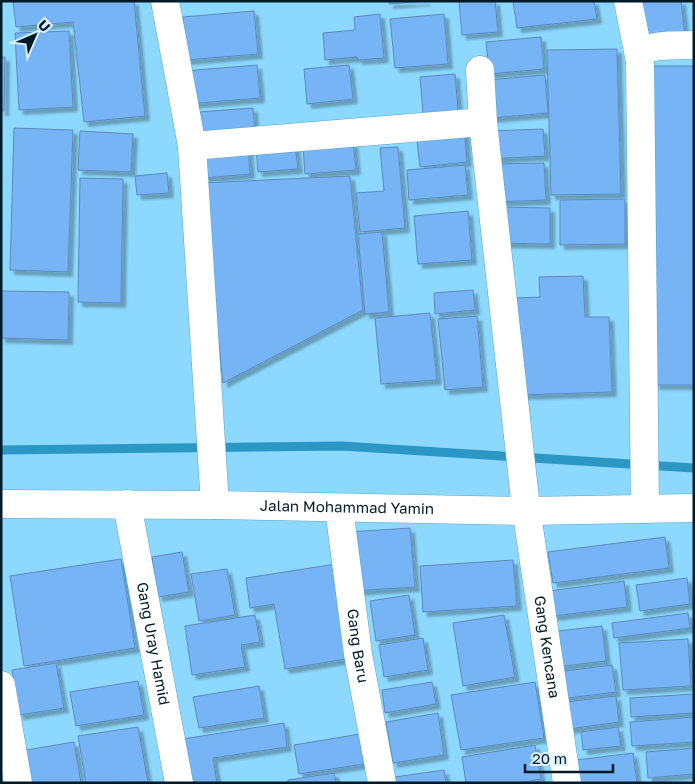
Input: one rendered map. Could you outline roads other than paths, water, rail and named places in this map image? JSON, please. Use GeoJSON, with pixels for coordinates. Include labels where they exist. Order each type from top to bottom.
{"type":"FeatureCollection","features":[{"type":"Feature","properties":{"kind":"street"},"geometry":{"type":"LineString","coordinates":[[165,1],[192,146],[214,503]]}},
{"type":"Feature","properties":{"kind":"street"},"geometry":{"type":"LineString","coordinates":[[628,1],[640,61],[645,506]]}},
{"type":"Feature","properties":{"kind":"street"},"geometry":{"type":"LineString","coordinates":[[640,61],[642,53],[651,48],[694,45]]}},
{"type":"Feature","properties":{"kind":"street","name":"Gang Kencana"},"geometry":{"type":"LineString","coordinates":[[480,70],[483,122],[527,510],[568,783]]}},
{"type":"Feature","properties":{"kind":"street"},"geometry":{"type":"LineString","coordinates":[[192,146],[483,122]]}},
{"type":"Feature","properties":{"kind":"street","name":"Jalan Mohammad Yamin"},"geometry":{"type":"LineString","coordinates":[[1,504],[214,503],[339,508],[527,510],[645,506],[693,512]]}},
{"type":"Feature","properties":{"kind":"street","name":"Gang Uray Hamid"},"geometry":{"type":"LineString","coordinates":[[127,504],[179,783]]}},
{"type":"Feature","properties":{"kind":"street","name":"Gang Baru"},"geometry":{"type":"LineString","coordinates":[[339,508],[358,654],[382,783]]}},
{"type":"Feature","properties":{"kind":"street"},"geometry":{"type":"LineString","coordinates":[[1,685],[18,783]]}},
{"type":"Feature","properties":{"kind":"waterway"},"geometry":{"type":"LineString","coordinates":[[1,450],[342,446],[694,468]]}}]}
